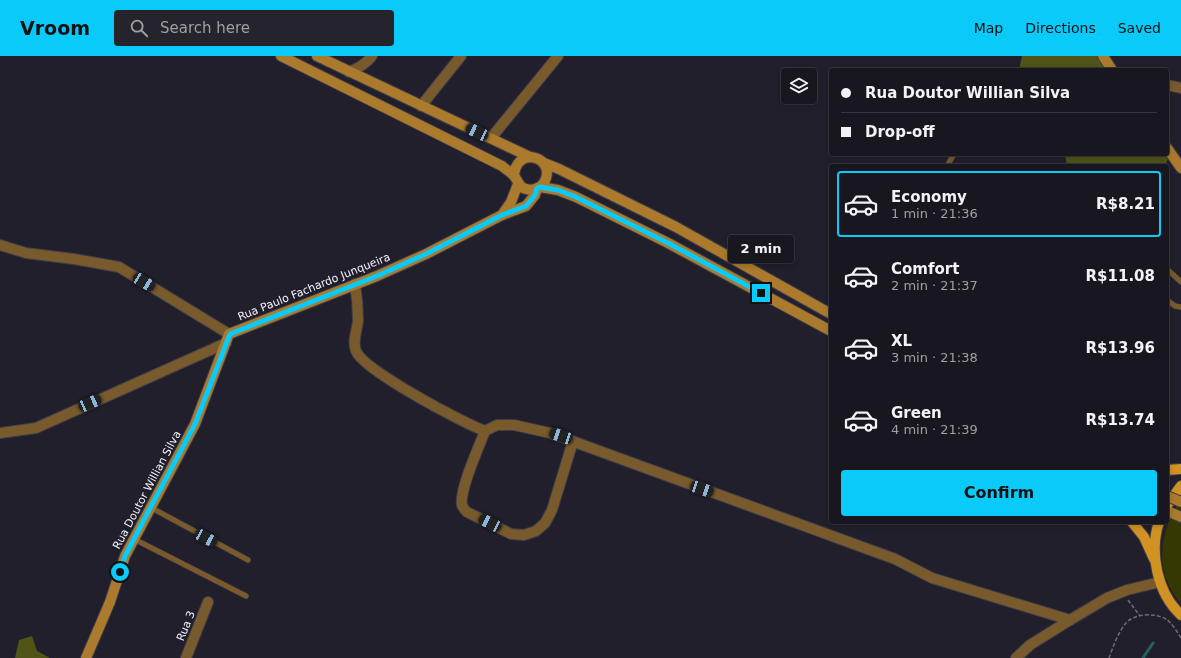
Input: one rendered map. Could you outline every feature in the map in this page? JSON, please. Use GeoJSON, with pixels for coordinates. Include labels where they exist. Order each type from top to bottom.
{"type":"FeatureCollection","features":[{"type":"Feature","properties":{"kind":"main road"},"geometry":{"type":"LineString","coordinates":[[281,56],[402,118],[502,166],[524,189],[533,190],[545,182],[547,176],[544,163]]}},
{"type":"Feature","properties":{"kind":"main road"},"geometry":{"type":"LineString","coordinates":[[316,56],[530,157]]}},
{"type":"Feature","properties":{"kind":"main road"},"geometry":{"type":"LineString","coordinates":[[1103,56],[1111,68]]}},
{"type":"Feature","properties":{"kind":"main road"},"geometry":{"type":"LineString","coordinates":[[1169,151],[1181,168]]}},
{"type":"Feature","properties":{"kind":"main road"},"geometry":{"type":"LineString","coordinates":[[502,215],[511,202],[516,180],[515,169],[518,163],[523,158],[538,158],[544,163],[676,227],[829,313]]}},
{"type":"Feature","properties":{"kind":"main road"},"geometry":{"type":"LineString","coordinates":[[538,188],[558,190],[576,197],[668,243],[829,330]]}},
{"type":"Feature","properties":{"kind":"main road","name":"Rua Paulo Fachardo Junqueira"},"geometry":{"type":"LineString","coordinates":[[228,338],[426,254],[502,215],[526,206],[535,195],[538,188]]}},
{"type":"Feature","properties":{"kind":"main road","name":"Rua Doutor Willian Silva"},"geometry":{"type":"LineString","coordinates":[[86,658],[110,602],[125,556],[195,424],[228,338]]}},
{"type":"Feature","properties":{"kind":"main road"},"geometry":{"type":"LineString","coordinates":[[1169,470],[1181,469]]}},
{"type":"Feature","properties":{"kind":"main road"},"geometry":{"type":"LineString","coordinates":[[1169,502],[1181,486]]}},
{"type":"Feature","properties":{"kind":"main road"},"geometry":{"type":"LineString","coordinates":[[1169,497],[1181,502]]}},
{"type":"Feature","properties":{"kind":"main road"},"geometry":{"type":"LineString","coordinates":[[1169,512],[1181,517]]}},
{"type":"Feature","properties":{"kind":"main road"},"geometry":{"type":"LineString","coordinates":[[1134,524],[1144,537],[1156,564]]}},
{"type":"Feature","properties":{"kind":"main road"},"geometry":{"type":"LineString","coordinates":[[1160,524],[1155,544],[1156,564],[1160,582],[1168,598],[1180,615]]}},
{"type":"Feature","properties":{"kind":"street"},"geometry":{"type":"LineString","coordinates":[[349,72],[359,68],[372,56]]}},
{"type":"Feature","properties":{"kind":"street"},"geometry":{"type":"LineString","coordinates":[[421,106],[461,56]]}},
{"type":"Feature","properties":{"kind":"street"},"geometry":{"type":"LineString","coordinates":[[492,138],[558,56]]}},
{"type":"Feature","properties":{"kind":"street"},"geometry":{"type":"LineString","coordinates":[[1169,85],[1181,88]]}},
{"type":"Feature","properties":{"kind":"street","name":"Rua Paulo Fachardo Junqueira"},"geometry":{"type":"LineString","coordinates":[[0,245],[26,253],[74,258],[119,267],[228,338]]}},
{"type":"Feature","properties":{"kind":"street"},"geometry":{"type":"LineString","coordinates":[[355,284],[358,316],[354,342],[355,350],[359,357],[373,369],[412,393],[460,421],[485,431]]}},
{"type":"Feature","properties":{"kind":"street"},"geometry":{"type":"LineString","coordinates":[[0,433],[36,428],[228,338]]}},
{"type":"Feature","properties":{"kind":"street"},"geometry":{"type":"LineString","coordinates":[[573,441],[552,510],[545,523],[536,531],[524,535],[511,534],[468,512],[462,507],[465,484],[485,431],[497,425],[514,424],[550,432],[895,559],[932,578],[1070,620]]}},
{"type":"Feature","properties":{"kind":"street"},"geometry":{"type":"LineString","coordinates":[[1016,658],[1030,645],[1107,598],[1122,592],[1160,582]]}},
{"type":"Feature","properties":{"kind":"street","name":"Rua 3"},"geometry":{"type":"LineString","coordinates":[[186,658],[208,602]]}},
{"type":"Feature","properties":{"kind":"lane"},"geometry":{"type":"LineString","coordinates":[[1169,271],[1181,282]]}},
{"type":"Feature","properties":{"kind":"lane"},"geometry":{"type":"LineString","coordinates":[[1169,302],[1175,306],[1181,306]]}},
{"type":"Feature","properties":{"kind":"lane"},"geometry":{"type":"LineString","coordinates":[[150,507],[248,560]]}},
{"type":"Feature","properties":{"kind":"lane"},"geometry":{"type":"LineString","coordinates":[[134,539],[246,596]]}},
{"type":"Feature","properties":{"kind":"path"},"geometry":{"type":"LineString","coordinates":[[1122,592],[1140,616]]}},
{"type":"Feature","properties":{"kind":"path"},"geometry":{"type":"LineString","coordinates":[[1108,658],[1116,639],[1128,621],[1140,616],[1154,615],[1167,619],[1181,638]]}},
{"type":"Feature","properties":{"kind":"shaded area"},"geometry":{"type":"Polygon","coordinates":[[[1181,499],[1181,603],[1172,591],[1166,578],[1163,565],[1162,551],[1164,538],[1174,511],[1181,499]]]}},
{"type":"Feature","properties":{"kind":"green space"},"geometry":{"type":"Polygon","coordinates":[[[1022,56],[1107,56],[1115,68],[1019,68],[1022,56]]]}},
{"type":"Feature","properties":{"kind":"green space"},"geometry":{"type":"Polygon","coordinates":[[[1065,156],[1169,156],[1166,164],[1067,164],[1065,156]]]}},
{"type":"Feature","properties":{"kind":"green space"},"geometry":{"type":"Polygon","coordinates":[[[32,636],[37,651],[50,658],[15,658],[19,640],[32,636]]]}},
{"type":"Feature","properties":{"kind":"waterway"},"geometry":{"type":"LineString","coordinates":[[1143,658],[1153,643]]}},
{"type":"Feature","properties":{"kind":"route"},"geometry":{"type":"LineString","coordinates":[[120,572],[125,556],[195,424],[230,334],[377,276],[426,254],[502,215],[526,206],[535,195],[537,188],[540,187],[558,190],[576,197],[668,243],[761,293]]}}]}
